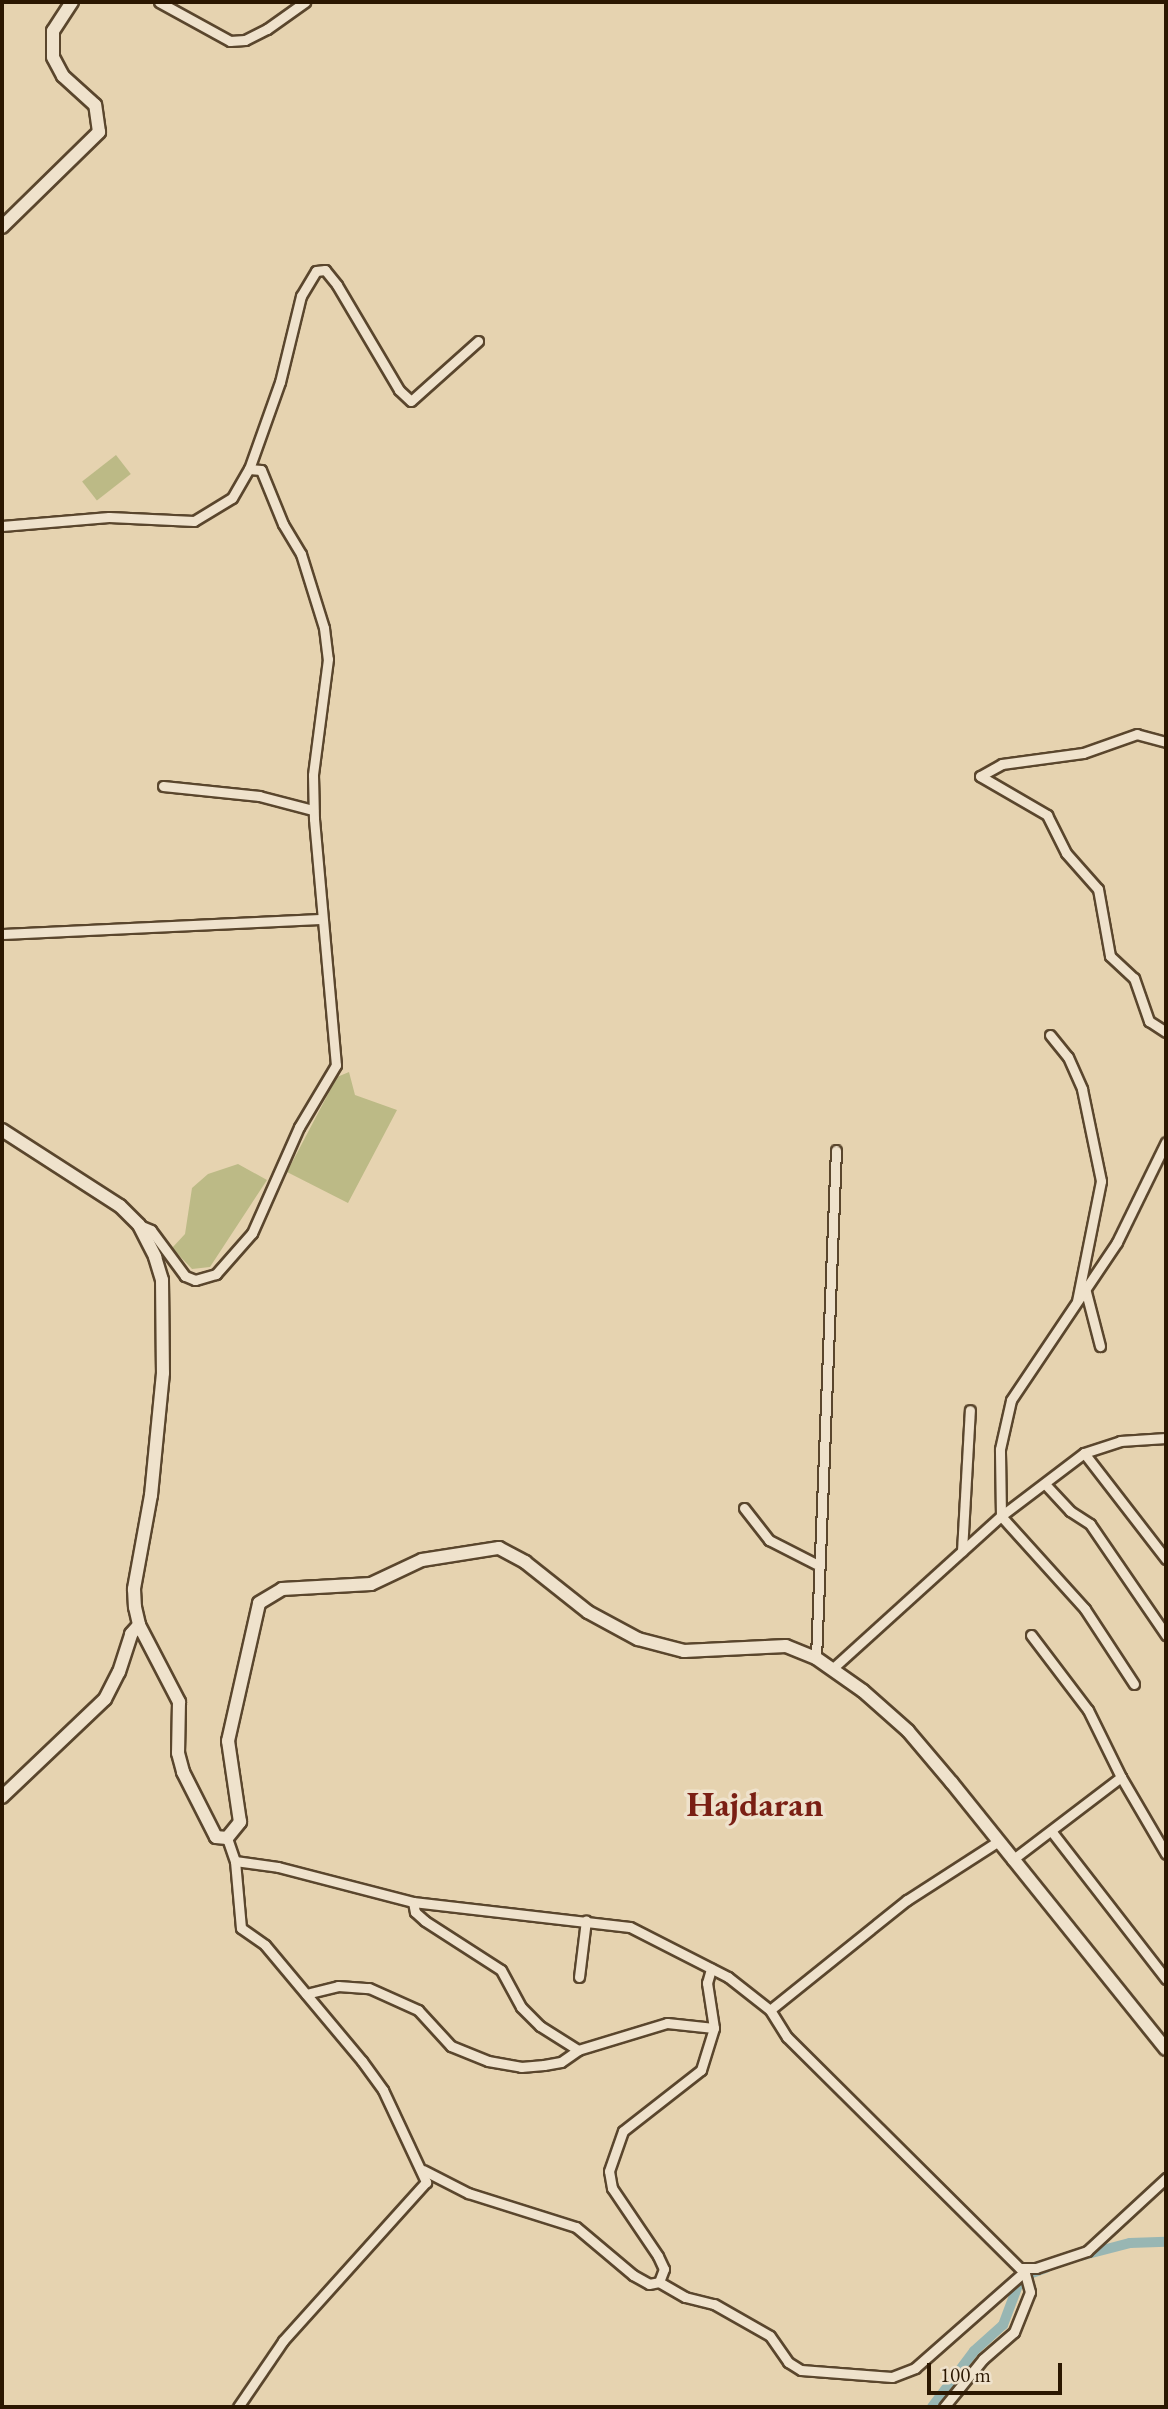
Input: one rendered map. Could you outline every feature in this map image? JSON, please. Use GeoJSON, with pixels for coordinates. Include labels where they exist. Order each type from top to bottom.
{"type":"FeatureCollection","features":[{"type":"Feature","properties":{"kind":"main road"},"geometry":{"type":"LineString","coordinates":[[2,227],[99,132],[95,106],[63,76],[53,58],[53,30],[72,2]]}},
{"type":"Feature","properties":{"kind":"main road"},"geometry":{"type":"LineString","coordinates":[[2,1130],[45,1161],[106,1195],[139,1225],[162,1280],[165,1326],[150,1495],[134,1589],[139,1625],[179,1702],[178,1753],[183,1772],[208,1826],[216,1837],[227,1838],[240,1822],[228,1741],[252,1619],[259,1603],[274,1591],[371,1584],[422,1560],[499,1548],[525,1562],[588,1612],[638,1639],[684,1651],[775,1644],[816,1658],[831,1669],[908,1731],[1166,2049]]}},
{"type":"Feature","properties":{"kind":"main road"},"geometry":{"type":"LineString","coordinates":[[2,1797],[105,1699],[120,1672],[131,1634],[139,1625]]}},
{"type":"Feature","properties":{"kind":"street"},"geometry":{"type":"LineString","coordinates":[[159,2],[230,41],[245,40],[267,29],[305,2]]}},
{"type":"Feature","properties":{"kind":"street"},"geometry":{"type":"LineString","coordinates":[[2,526],[109,517],[194,521],[232,498],[249,469],[280,382],[301,296],[316,271],[325,270],[337,285],[399,390],[411,401],[478,341]]}},
{"type":"Feature","properties":{"kind":"street"},"geometry":{"type":"LineString","coordinates":[[139,1225],[151,1230],[175,1266],[195,1280],[216,1274],[252,1233],[299,1127],[336,1065],[313,810],[313,775],[327,670],[324,628],[301,554],[283,524],[267,478],[261,470],[249,469]]}},
{"type":"Feature","properties":{"kind":"street"},"geometry":{"type":"LineString","coordinates":[[1166,742],[1137,734],[1083,753],[1002,764],[980,776],[1046,815],[1066,853],[1098,889],[1110,956],[1134,978],[1149,1021],[1166,1032]]}},
{"type":"Feature","properties":{"kind":"street"},"geometry":{"type":"LineString","coordinates":[[163,786],[259,796],[313,810]]}},
{"type":"Feature","properties":{"kind":"street"},"geometry":{"type":"LineString","coordinates":[[2,934],[321,919]]}},
{"type":"Feature","properties":{"kind":"street"},"geometry":{"type":"LineString","coordinates":[[1050,1035],[1068,1057],[1082,1089],[1101,1181],[1077,1301]]}},
{"type":"Feature","properties":{"kind":"street"},"geometry":{"type":"LineString","coordinates":[[1134,1684],[1085,1609],[1001,1516],[1000,1449],[1011,1400],[1077,1301],[1086,1292],[1117,1242],[1166,1142]]}},
{"type":"Feature","properties":{"kind":"street"},"geometry":{"type":"LineString","coordinates":[[816,1658],[836,1150]]}},
{"type":"Feature","properties":{"kind":"street"},"geometry":{"type":"LineString","coordinates":[[1086,1292],[1100,1346]]}},
{"type":"Feature","properties":{"kind":"street"},"geometry":{"type":"LineString","coordinates":[[962,1551],[970,1410]]}},
{"type":"Feature","properties":{"kind":"street"},"geometry":{"type":"LineString","coordinates":[[831,1669],[1001,1516],[1084,1453],[1119,1441],[1166,1438]]}},
{"type":"Feature","properties":{"kind":"street"},"geometry":{"type":"LineString","coordinates":[[1084,1453],[1166,1559]]}},
{"type":"Feature","properties":{"kind":"street"},"geometry":{"type":"LineString","coordinates":[[1045,1484],[1070,1511],[1090,1524],[1166,1635]]}},
{"type":"Feature","properties":{"kind":"street"},"geometry":{"type":"LineString","coordinates":[[744,1507],[769,1540],[818,1564]]}},
{"type":"Feature","properties":{"kind":"street"},"geometry":{"type":"LineString","coordinates":[[1031,1635],[1088,1710],[1121,1777],[1166,1854]]}},
{"type":"Feature","properties":{"kind":"street"},"geometry":{"type":"LineString","coordinates":[[1012,1860],[1121,1777]]}},
{"type":"Feature","properties":{"kind":"street"},"geometry":{"type":"LineString","coordinates":[[1052,1832],[1166,1979]]}},
{"type":"Feature","properties":{"kind":"street"},"geometry":{"type":"LineString","coordinates":[[227,1838],[235,1861],[241,1928],[265,1945],[383,2090],[423,2170],[426,2182],[416,2197],[320,2297],[263,2366],[238,2407]]}},
{"type":"Feature","properties":{"kind":"street"},"geometry":{"type":"LineString","coordinates":[[770,2010],[907,1900],[997,1842]]}},
{"type":"Feature","properties":{"kind":"street"},"geometry":{"type":"LineString","coordinates":[[235,1861],[278,1867],[413,1902],[586,1920],[639,1931],[711,1969],[770,2010],[787,2037],[1007,2258],[1027,2274]]}},
{"type":"Feature","properties":{"kind":"street"},"geometry":{"type":"LineString","coordinates":[[413,1902],[415,1912],[425,1921],[501,1970],[521,2007],[540,2026],[578,2050]]}},
{"type":"Feature","properties":{"kind":"street"},"geometry":{"type":"LineString","coordinates":[[579,1977],[586,1920]]}},
{"type":"Feature","properties":{"kind":"street"},"geometry":{"type":"LineString","coordinates":[[659,2282],[664,2269],[658,2256],[612,2188],[612,2157],[623,2131],[643,2112],[690,2082],[701,2070],[714,2028],[707,1983],[711,1969]]}},
{"type":"Feature","properties":{"kind":"street"},"geometry":{"type":"LineString","coordinates":[[306,1994],[338,1986],[369,1989],[418,2010],[451,2046],[488,2061],[521,2067],[561,2062],[578,2050],[667,2023],[714,2028]]}},
{"type":"Feature","properties":{"kind":"street"},"geometry":{"type":"LineString","coordinates":[[423,2170],[468,2193],[576,2227],[632,2276],[649,2284],[659,2282],[685,2297],[714,2304],[770,2336],[788,2362],[801,2370],[892,2377],[915,2368],[1027,2274],[1087,2252],[1166,2178]]}},
{"type":"Feature","properties":{"kind":"street"},"geometry":{"type":"LineString","coordinates":[[944,2407],[983,2359],[1014,2332],[1027,2274]]}},
{"type":"Feature","properties":{"kind":"shaded area"},"geometry":{"type":"Polygon","coordinates":[[[116,455],[131,474],[97,500],[82,481],[116,455]]]}},
{"type":"Feature","properties":{"kind":"shaded area"},"geometry":{"type":"Polygon","coordinates":[[[349,1072],[355,1095],[397,1110],[348,1203],[287,1172],[337,1077],[349,1072]]]}},
{"type":"Feature","properties":{"kind":"shaded area"},"geometry":{"type":"Polygon","coordinates":[[[238,1164],[267,1180],[210,1267],[192,1269],[172,1248],[185,1234],[192,1188],[208,1174],[238,1164]]]}},
{"type":"Feature","properties":{"kind":"waterway"},"geometry":{"type":"LineString","coordinates":[[1080,2256],[1130,2243],[1166,2242]]}},
{"type":"Feature","properties":{"kind":"waterway"},"geometry":{"type":"LineString","coordinates":[[932,2407],[974,2351],[1003,2325],[1021,2277],[1046,2268]]}},
{"type":"Feature","properties":{"kind":"district","name":"Hajdaran"},"geometry":{"type":"Point","coordinates":[755,1804]}}]}
